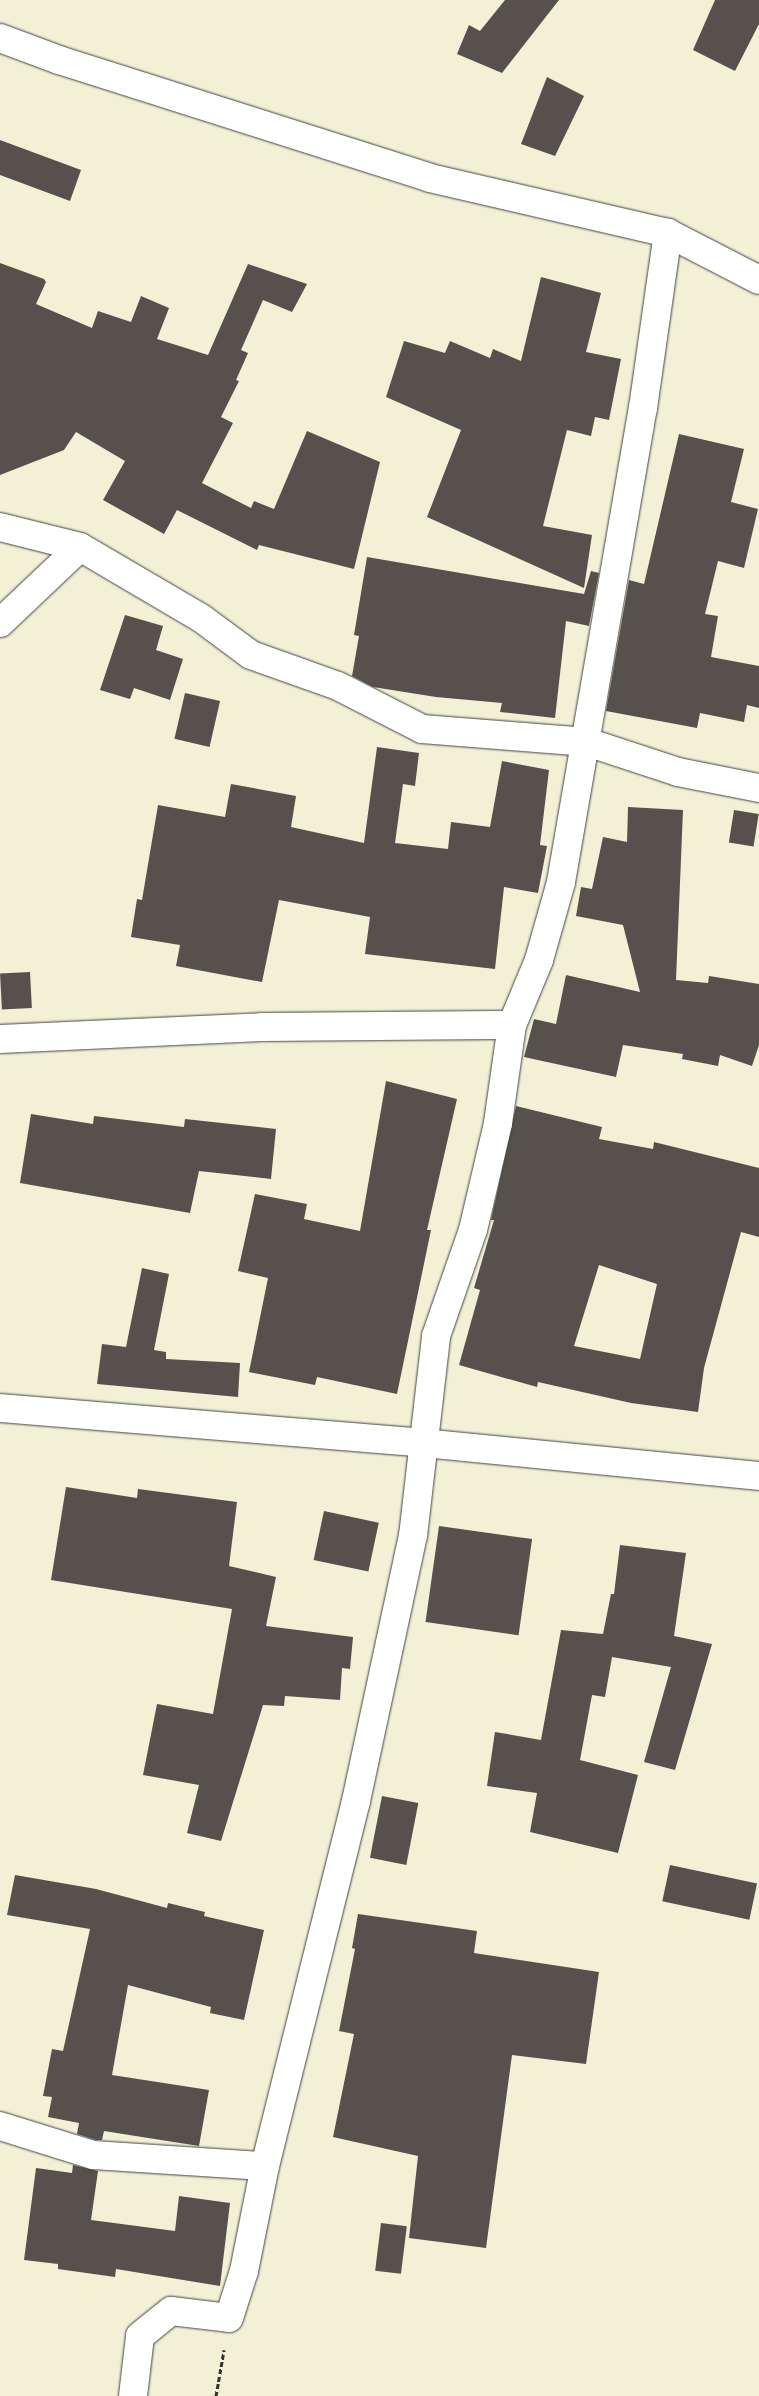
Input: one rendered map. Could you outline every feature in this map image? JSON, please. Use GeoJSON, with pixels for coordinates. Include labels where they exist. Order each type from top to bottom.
{"type":"FeatureCollection","features":[{"type":"Feature","properties":{"kind":"street"},"geometry":{"type":"LineString","coordinates":[[0,38],[59,60],[430,178],[668,233],[759,280]]}},
{"type":"Feature","properties":{"kind":"street"},"geometry":{"type":"LineString","coordinates":[[133,2396],[140,2336],[171,2311],[229,2318],[244,2271],[265,2166],[356,1801],[413,1536],[436,1336],[473,1230],[498,1123],[512,1024],[539,960],[562,882],[587,742],[613,573],[643,408],[668,233]]}},
{"type":"Feature","properties":{"kind":"street"},"geometry":{"type":"LineString","coordinates":[[0,526],[80,547],[201,618],[251,655],[338,686],[422,728],[587,742],[678,772],[759,788]]}},
{"type":"Feature","properties":{"kind":"street"},"geometry":{"type":"LineString","coordinates":[[0,623],[80,547]]}},
{"type":"Feature","properties":{"kind":"street"},"geometry":{"type":"LineString","coordinates":[[0,1039],[262,1028],[512,1024]]}},
{"type":"Feature","properties":{"kind":"street"},"geometry":{"type":"LineString","coordinates":[[0,1408],[423,1443],[759,1476]]}},
{"type":"Feature","properties":{"kind":"street"},"geometry":{"type":"LineString","coordinates":[[0,2126],[93,2155],[265,2166]]}},
{"type":"Feature","properties":{"kind":"path"},"geometry":{"type":"LineString","coordinates":[[216,2396],[229,2318]]}},
{"type":"Feature","properties":{"kind":"shaded area"},"geometry":{"type":"Polygon","coordinates":[[[0,0],[759,0],[759,2396],[0,2396],[0,0]]]}},
{"type":"Feature","properties":{"kind":"building"},"geometry":{"type":"Polygon","coordinates":[[[505,0],[559,0],[502,73],[457,54],[469,25],[480,31],[505,0]]]}},
{"type":"Feature","properties":{"kind":"building"},"geometry":{"type":"Polygon","coordinates":[[[715,0],[759,0],[759,24],[735,71],[693,50],[715,0]]]}},
{"type":"Feature","properties":{"kind":"building"},"geometry":{"type":"Polygon","coordinates":[[[547,77],[584,96],[555,156],[521,144],[547,77]]]}},
{"type":"Feature","properties":{"kind":"building"},"geometry":{"type":"Polygon","coordinates":[[[0,140],[81,170],[70,201],[0,175],[0,140]]]}},
{"type":"Feature","properties":{"kind":"building"},"geometry":{"type":"Polygon","coordinates":[[[0,263],[44,279],[46,282],[36,304],[92,328],[98,311],[131,322],[141,296],[169,308],[157,339],[208,355],[248,264],[307,284],[292,312],[263,300],[241,350],[248,353],[236,380],[239,381],[221,417],[233,423],[202,483],[251,508],[254,501],[274,509],[307,431],[380,462],[354,569],[259,545],[257,550],[177,510],[164,534],[103,500],[125,461],[76,432],[64,450],[0,475],[0,263]]]}},
{"type":"Feature","properties":{"kind":"building"},"geometry":{"type":"Polygon","coordinates":[[[541,277],[601,293],[586,352],[621,359],[609,420],[595,417],[591,436],[567,430],[543,526],[592,535],[584,588],[427,517],[461,430],[386,397],[404,341],[445,353],[450,341],[490,358],[493,349],[521,361],[541,277]]]}},
{"type":"Feature","properties":{"kind":"building"},"geometry":{"type":"Polygon","coordinates":[[[679,434],[744,449],[731,502],[758,509],[744,568],[718,561],[705,614],[718,616],[711,657],[759,666],[759,708],[747,705],[744,722],[700,713],[697,728],[606,711],[629,580],[644,584],[679,434]]]}},
{"type":"Feature","properties":{"kind":"building"},"geometry":{"type":"Polygon","coordinates":[[[367,557],[584,594],[591,571],[599,573],[589,626],[566,621],[555,718],[500,712],[502,703],[436,697],[373,687],[352,676],[359,636],[354,635],[367,557]]]}},
{"type":"Feature","properties":{"kind":"building"},"geometry":{"type":"Polygon","coordinates":[[[125,615],[163,626],[156,650],[183,659],[170,700],[134,688],[130,699],[100,690],[125,615]]]}},
{"type":"Feature","properties":{"kind":"building"},"geometry":{"type":"Polygon","coordinates":[[[185,693],[220,701],[210,747],[174,739],[185,693]]]}},
{"type":"Feature","properties":{"kind":"building"},"geometry":{"type":"Polygon","coordinates":[[[377,747],[419,753],[415,786],[403,784],[395,843],[448,849],[451,822],[490,827],[502,761],[549,770],[540,845],[547,846],[538,893],[504,887],[495,969],[365,954],[370,917],[279,900],[262,982],[176,966],[180,945],[131,937],[137,899],[142,900],[158,805],[225,817],[231,784],[296,796],[291,827],[364,843],[377,747]]]}},
{"type":"Feature","properties":{"kind":"building"},"geometry":{"type":"Polygon","coordinates":[[[628,807],[683,810],[676,980],[708,983],[709,976],[759,984],[759,1045],[752,1066],[720,1055],[718,1066],[682,1059],[683,1054],[623,1045],[616,1077],[524,1057],[534,1019],[556,1024],[566,975],[640,992],[623,925],[576,916],[581,887],[592,889],[603,837],[627,842],[628,807]]]}},
{"type":"Feature","properties":{"kind":"building"},"geometry":{"type":"Polygon","coordinates":[[[734,810],[759,814],[754,847],[729,843],[734,810]]]}},
{"type":"Feature","properties":{"kind":"building"},"geometry":{"type":"Polygon","coordinates":[[[30,972],[32,1008],[2,1010],[0,974],[30,972]]]}},
{"type":"Feature","properties":{"kind":"building"},"geometry":{"type":"Polygon","coordinates":[[[386,1081],[457,1099],[427,1230],[431,1230],[397,1394],[317,1377],[315,1385],[249,1372],[268,1278],[238,1271],[255,1194],[307,1204],[304,1219],[360,1231],[386,1081]]]}},
{"type":"Feature","properties":{"kind":"building"},"geometry":{"type":"Polygon","coordinates":[[[516,1106],[602,1127],[599,1139],[653,1149],[654,1142],[759,1168],[759,1237],[741,1232],[704,1368],[698,1412],[631,1403],[538,1382],[537,1387],[459,1365],[480,1290],[474,1288],[494,1220],[491,1220],[516,1106]],[[599,1265],[574,1346],[640,1359],[657,1284],[599,1265]]]}},
{"type":"Feature","properties":{"kind":"building"},"geometry":{"type":"Polygon","coordinates":[[[31,1114],[93,1124],[94,1116],[184,1127],[185,1119],[276,1129],[271,1179],[199,1171],[190,1213],[20,1183],[31,1114]]]}},
{"type":"Feature","properties":{"kind":"building"},"geometry":{"type":"Polygon","coordinates":[[[142,1268],[169,1274],[154,1350],[166,1352],[166,1359],[240,1363],[238,1397],[97,1384],[102,1344],[126,1347],[142,1268]]]}},
{"type":"Feature","properties":{"kind":"building"},"geometry":{"type":"Polygon","coordinates":[[[66,1487],[137,1498],[138,1489],[237,1502],[229,1566],[276,1577],[266,1626],[353,1637],[350,1669],[342,1668],[340,1700],[285,1696],[284,1706],[263,1705],[221,1841],[187,1833],[199,1785],[143,1775],[157,1704],[213,1714],[232,1609],[51,1580],[66,1487]]]}},
{"type":"Feature","properties":{"kind":"building"},"geometry":{"type":"Polygon","coordinates":[[[324,1511],[379,1523],[368,1572],[314,1560],[324,1511]]]}},
{"type":"Feature","properties":{"kind":"building"},"geometry":{"type":"Polygon","coordinates":[[[439,1526],[532,1539],[519,1635],[426,1622],[439,1526]]]}},
{"type":"Feature","properties":{"kind":"building"},"geometry":{"type":"Polygon","coordinates":[[[620,1545],[686,1553],[674,1636],[712,1644],[675,1770],[644,1762],[671,1667],[612,1657],[605,1697],[592,1695],[580,1760],[638,1775],[618,1853],[530,1832],[537,1793],[487,1786],[495,1732],[541,1740],[561,1630],[603,1634],[611,1594],[614,1594],[620,1545]]]}},
{"type":"Feature","properties":{"kind":"building"},"geometry":{"type":"Polygon","coordinates":[[[382,1796],[418,1803],[406,1865],[370,1858],[382,1796]]]}},
{"type":"Feature","properties":{"kind":"building"},"geometry":{"type":"Polygon","coordinates":[[[670,1865],[757,1884],[749,1920],[662,1901],[670,1865]]]}},
{"type":"Feature","properties":{"kind":"building"},"geometry":{"type":"Polygon","coordinates":[[[15,1875],[96,1889],[167,1908],[168,1903],[205,1912],[204,1916],[264,1930],[244,2020],[210,2013],[211,2007],[128,1985],[112,2075],[209,2090],[199,2146],[104,2131],[102,2140],[96,2140],[77,2134],[79,2123],[48,2117],[52,2097],[43,2096],[52,2049],[63,2051],[90,1929],[7,1915],[15,1875]]]}},
{"type":"Feature","properties":{"kind":"building"},"geometry":{"type":"Polygon","coordinates":[[[358,1914],[477,1931],[474,1953],[599,1972],[586,2064],[512,2055],[486,2248],[409,2238],[418,2156],[333,2137],[354,2034],[339,2031],[355,1949],[352,1948],[358,1914]]]}},
{"type":"Feature","properties":{"kind":"building"},"geometry":{"type":"Polygon","coordinates":[[[73,2165],[98,2171],[91,2220],[175,2231],[179,2196],[230,2203],[220,2286],[116,2269],[115,2277],[58,2269],[58,2264],[24,2260],[36,2168],[72,2173],[73,2165]]]}},
{"type":"Feature","properties":{"kind":"building"},"geometry":{"type":"Polygon","coordinates":[[[381,2223],[407,2226],[401,2274],[375,2271],[381,2223]]]}}]}
